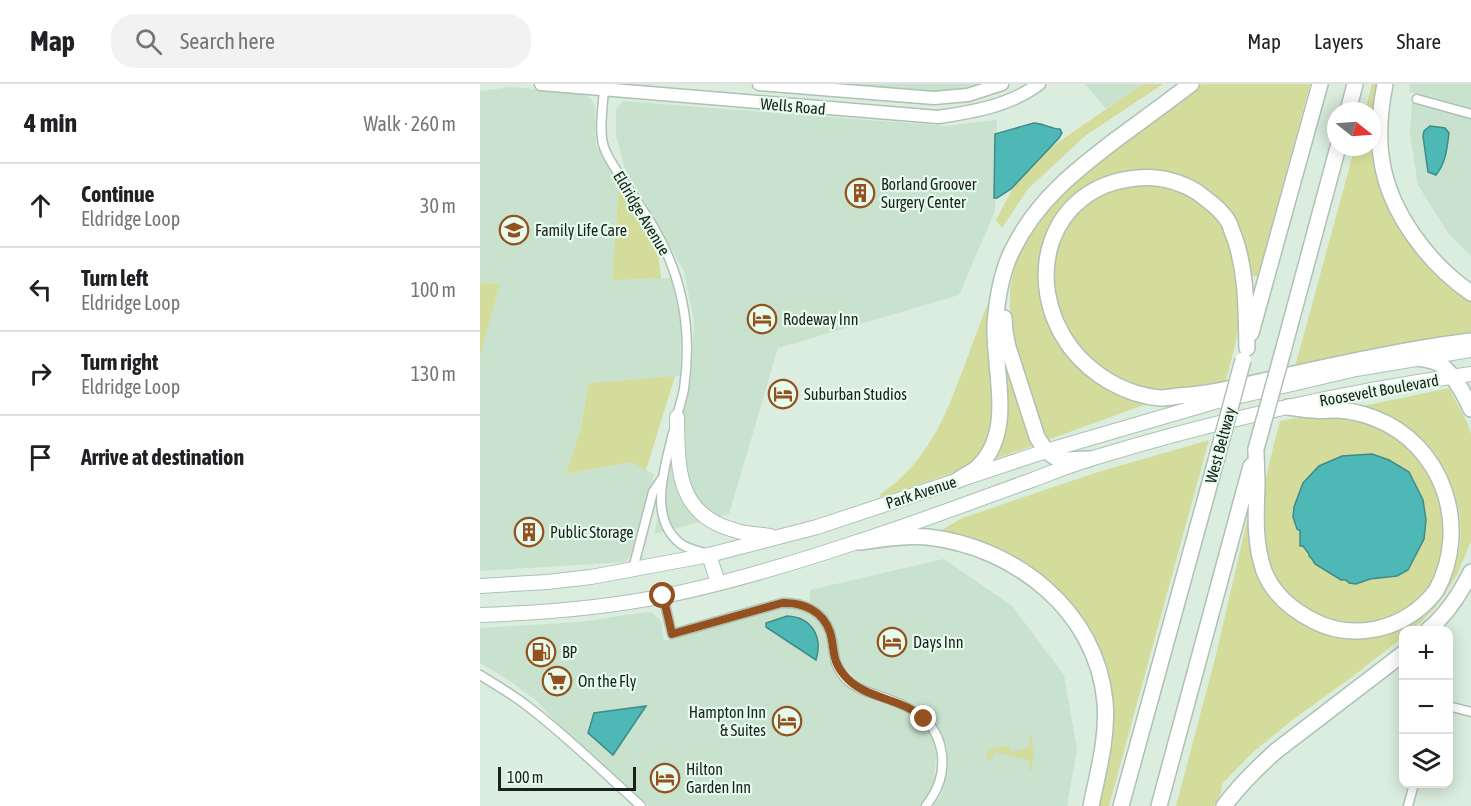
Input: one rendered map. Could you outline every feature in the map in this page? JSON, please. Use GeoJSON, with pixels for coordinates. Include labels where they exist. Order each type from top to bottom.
{"type":"FeatureCollection","features":[{"type":"Feature","properties":{"kind":"highway"},"geometry":{"type":"LineString","coordinates":[[958,480],[980,465],[989,452],[1000,422],[995,325],[999,288],[1012,250],[1033,216],[1061,183],[1079,167],[1191,84]]}},
{"type":"Feature","properties":{"kind":"highway","name":"West Beltway"},"geometry":{"type":"LineString","coordinates":[[1121,806],[1320,84]]}},
{"type":"Feature","properties":{"kind":"highway"},"geometry":{"type":"LineString","coordinates":[[1350,102],[1355,84]]}},
{"type":"Feature","properties":{"kind":"highway"},"geometry":{"type":"LineString","coordinates":[[1385,84],[1380,111],[1379,137],[1387,182],[1398,209],[1424,250],[1457,283],[1471,292]]}},
{"type":"Feature","properties":{"kind":"highway"},"geometry":{"type":"LineString","coordinates":[[1159,806],[1336,156]]}},
{"type":"Feature","properties":{"kind":"highway"},"geometry":{"type":"LineString","coordinates":[[1245,354],[1245,287],[1240,252],[1229,223],[1212,202],[1186,185],[1152,176],[1123,179],[1100,187],[1082,199],[1063,218],[1046,257],[1048,303],[1053,317],[1077,356],[1088,366],[1101,377],[1119,387],[1137,393],[1159,398],[1202,394],[1432,345],[1471,340]]}},
{"type":"Feature","properties":{"kind":"highway"},"geometry":{"type":"LineString","coordinates":[[1012,250],[1005,288],[1005,332],[1037,437],[1046,451],[1055,457],[1065,460],[1089,459]]}},
{"type":"Feature","properties":{"kind":"highway","name":"Roosevelt Boulevard"},"geometry":{"type":"LineString","coordinates":[[1356,369],[1471,350]]}},
{"type":"Feature","properties":{"kind":"highway"},"geometry":{"type":"LineString","coordinates":[[1416,358],[1428,359],[1439,364],[1452,377],[1471,409]]}},
{"type":"Feature","properties":{"kind":"highway","name":"Park Avenue"},"geometry":{"type":"LineString","coordinates":[[480,586],[591,577],[709,555],[817,527],[1046,451],[1214,402],[1356,369]]}},
{"type":"Feature","properties":{"kind":"highway","name":"Roosevelt Boulevard"},"geometry":{"type":"LineString","coordinates":[[1089,459],[1204,427],[1288,407],[1400,384],[1471,374]]}},
{"type":"Feature","properties":{"kind":"highway"},"geometry":{"type":"LineString","coordinates":[[1256,449],[1257,544],[1264,572],[1278,595],[1301,614],[1332,628],[1350,631],[1369,630],[1393,624],[1408,616],[1428,600],[1444,580],[1455,550],[1457,533],[1455,512],[1449,488],[1431,459],[1405,434],[1372,417],[1342,410],[1288,407]]}},
{"type":"Feature","properties":{"kind":"highway"},"geometry":{"type":"LineString","coordinates":[[677,417],[678,464],[682,485],[690,501],[702,514],[717,524],[734,530],[776,537]]}},
{"type":"Feature","properties":{"kind":"highway","name":"Park Avenue"},"geometry":{"type":"LineString","coordinates":[[480,615],[524,614],[591,607],[663,596],[718,583],[860,542],[1089,459]]}},
{"type":"Feature","properties":{"kind":"highway"},"geometry":{"type":"LineString","coordinates":[[860,542],[900,537],[927,537],[961,543],[1010,562],[1041,584],[1065,609],[1078,626],[1094,656],[1103,685],[1106,727],[1091,806]]}},
{"type":"Feature","properties":{"kind":"highway"},"geometry":{"type":"LineString","coordinates":[[709,555],[718,583]]}},
{"type":"Feature","properties":{"kind":"highway"},"geometry":{"type":"LineString","coordinates":[[1433,626],[1457,598],[1471,572]]}},
{"type":"Feature","properties":{"kind":"highway"},"geometry":{"type":"LineString","coordinates":[[1224,806],[1242,784],[1276,751],[1399,657]]}},
{"type":"Feature","properties":{"kind":"main road","name":"Wells Road"},"geometry":{"type":"LineString","coordinates":[[541,84],[938,117],[974,112],[1012,100],[1039,84]]}},
{"type":"Feature","properties":{"kind":"main road","name":"Wells Road"},"geometry":{"type":"LineString","coordinates":[[759,84],[934,98],[968,95],[1002,84]]}},
{"type":"Feature","properties":{"kind":"street","name":"Eldridge Avenue"},"geometry":{"type":"LineString","coordinates":[[604,89],[601,130],[607,155],[656,230],[673,266],[686,314],[684,390],[661,479],[661,506],[667,525],[674,537],[683,545],[709,555]]}},
{"type":"Feature","properties":{"kind":"street"},"geometry":{"type":"LineString","coordinates":[[1417,99],[1471,114]]}},
{"type":"Feature","properties":{"kind":"street","name":"Eldridge Avenue"},"geometry":{"type":"LineString","coordinates":[[633,569],[653,492],[661,479]]}},
{"type":"Feature","properties":{"kind":"street"},"geometry":{"type":"LineString","coordinates":[[663,596],[672,634],[782,603],[799,603],[813,610],[827,626],[834,657],[848,681],[863,690],[909,708],[928,722],[936,732],[941,750],[942,774],[934,795],[926,806]]}},
{"type":"Feature","properties":{"kind":"street"},"geometry":{"type":"LineString","coordinates":[[480,675],[528,706],[641,806]]}},
{"type":"Feature","properties":{"kind":"street"},"geometry":{"type":"LineString","coordinates":[[1453,707],[1471,712]]}},
{"type":"Feature","properties":{"kind":"street"},"geometry":{"type":"LineString","coordinates":[[1408,806],[1413,788]]}},
{"type":"Feature","properties":{"kind":"shaded area"},"geometry":{"type":"Polygon","coordinates":[[[827,84],[980,84],[969,88],[937,92],[827,84]]]}},
{"type":"Feature","properties":{"kind":"shaded area"},"geometry":{"type":"Polygon","coordinates":[[[1085,84],[1143,84],[1106,109],[1085,84]]]}},
{"type":"Feature","properties":{"kind":"shaded area"},"geometry":{"type":"Polygon","coordinates":[[[1410,84],[1471,84],[1471,109],[1409,92],[1410,84]]]}},
{"type":"Feature","properties":{"kind":"shaded area"},"geometry":{"type":"Polygon","coordinates":[[[513,87],[584,94],[592,100],[595,109],[596,145],[619,184],[612,279],[672,278],[681,327],[680,376],[589,383],[580,432],[566,474],[631,462],[654,474],[636,549],[625,562],[480,571],[480,356],[500,284],[480,283],[480,91],[513,87]]]}},
{"type":"Feature","properties":{"kind":"shaded area"},"geometry":{"type":"Polygon","coordinates":[[[623,101],[945,126],[997,120],[995,211],[959,295],[778,348],[729,514],[654,534],[691,380],[694,321],[684,271],[624,166],[616,135],[616,109],[623,101]]]}},
{"type":"Feature","properties":{"kind":"shaded area"},"geometry":{"type":"Polygon","coordinates":[[[1412,102],[1471,118],[1471,256],[1448,233],[1418,185],[1410,134],[1412,102]]]}},
{"type":"Feature","properties":{"kind":"shaded area"},"geometry":{"type":"Polygon","coordinates":[[[944,559],[1012,606],[1064,675],[1077,750],[1067,806],[934,806],[942,793],[948,771],[947,747],[938,725],[916,705],[859,682],[853,677],[843,666],[832,624],[825,614],[810,603],[810,590],[944,559]]]}},
{"type":"Feature","properties":{"kind":"shaded area"},"geometry":{"type":"Polygon","coordinates":[[[782,608],[794,608],[809,613],[821,624],[826,637],[829,661],[837,675],[852,691],[909,714],[924,725],[933,737],[936,754],[934,783],[920,806],[649,806],[555,722],[537,701],[480,663],[480,628],[581,622],[646,612],[652,613],[661,621],[664,641],[782,608]]]}},
{"type":"Feature","properties":{"kind":"green space"},"geometry":{"type":"Polygon","coordinates":[[[1143,84],[1163,84],[1085,136],[1027,190],[1002,228],[996,220],[1025,165],[1143,84]]]}},
{"type":"Feature","properties":{"kind":"green space"},"geometry":{"type":"Polygon","coordinates":[[[1202,84],[1310,84],[1258,277],[1250,275],[1245,242],[1237,226],[1182,179],[1093,186],[1042,262],[1066,348],[1155,401],[1047,439],[1043,435],[1020,369],[1010,323],[1010,288],[1021,249],[1049,201],[1150,119],[1202,84]]]}},
{"type":"Feature","properties":{"kind":"green space"},"geometry":{"type":"Polygon","coordinates":[[[1372,84],[1380,84],[1387,201],[1471,298],[1471,337],[1295,367],[1353,156],[1381,156],[1381,102],[1367,102],[1372,84]]]}},
{"type":"Feature","properties":{"kind":"green space"},"geometry":{"type":"Polygon","coordinates":[[[1145,183],[1172,186],[1210,206],[1235,247],[1240,318],[1225,384],[1158,393],[1111,378],[1079,350],[1057,310],[1051,264],[1063,231],[1077,211],[1106,190],[1145,183]]]}},
{"type":"Feature","properties":{"kind":"green space"},"geometry":{"type":"Polygon","coordinates":[[[619,184],[659,258],[661,278],[612,280],[619,184]]]}},
{"type":"Feature","properties":{"kind":"green space"},"geometry":{"type":"Polygon","coordinates":[[[480,283],[500,284],[480,356],[480,283]]]}},
{"type":"Feature","properties":{"kind":"green space"},"geometry":{"type":"Polygon","coordinates":[[[993,290],[1035,445],[881,497],[879,495],[897,482],[924,452],[934,435],[952,399],[993,290]]]}},
{"type":"Feature","properties":{"kind":"green space"},"geometry":{"type":"Polygon","coordinates":[[[675,376],[646,470],[631,462],[566,474],[580,432],[589,383],[675,376]]]}},
{"type":"Feature","properties":{"kind":"green space"},"geometry":{"type":"Polygon","coordinates":[[[1449,388],[1471,434],[1471,541],[1457,575],[1435,608],[1416,626],[1399,626],[1399,640],[1253,752],[1222,784],[1221,793],[1214,806],[1176,806],[1216,655],[1247,521],[1252,523],[1285,608],[1365,634],[1435,595],[1442,590],[1452,576],[1459,551],[1460,522],[1455,495],[1442,468],[1434,456],[1358,407],[1449,388]]]}},
{"type":"Feature","properties":{"kind":"green space"},"geometry":{"type":"Polygon","coordinates":[[[1313,415],[1346,415],[1403,437],[1448,500],[1442,572],[1435,584],[1411,608],[1378,621],[1358,624],[1338,622],[1303,607],[1288,595],[1276,579],[1264,542],[1262,507],[1267,473],[1280,421],[1313,415]],[[1294,507],[1294,520],[1300,531],[1300,546],[1303,546],[1312,558],[1341,580],[1356,584],[1370,579],[1397,576],[1294,507]]]}},
{"type":"Feature","properties":{"kind":"green space"},"geometry":{"type":"Polygon","coordinates":[[[1209,440],[1109,806],[1095,806],[1109,693],[1054,591],[937,533],[962,518],[1098,472],[1209,440]]]}},
{"type":"Feature","properties":{"kind":"green space"},"geometry":{"type":"Polygon","coordinates":[[[1030,737],[1034,754],[1031,771],[1028,769],[1030,761],[995,752],[991,760],[987,758],[987,752],[990,750],[1009,745],[1011,752],[1030,747],[1030,737]]]}},
{"type":"Feature","properties":{"kind":"water"},"geometry":{"type":"Polygon","coordinates":[[[1034,123],[1060,129],[1062,133],[1011,189],[994,198],[995,134],[1034,123]]]}},
{"type":"Feature","properties":{"kind":"water"},"geometry":{"type":"Polygon","coordinates":[[[1430,126],[1445,128],[1449,133],[1444,160],[1436,175],[1428,172],[1423,136],[1424,131],[1430,126]]]}},
{"type":"Feature","properties":{"kind":"water"},"geometry":{"type":"Polygon","coordinates":[[[1372,454],[1389,460],[1409,472],[1423,500],[1426,520],[1424,539],[1408,570],[1397,576],[1370,579],[1356,584],[1349,583],[1315,564],[1303,546],[1300,546],[1300,531],[1293,517],[1294,507],[1303,483],[1319,466],[1342,456],[1372,454]]]}},
{"type":"Feature","properties":{"kind":"water"},"geometry":{"type":"Polygon","coordinates":[[[787,616],[803,620],[814,630],[818,644],[816,660],[766,627],[766,623],[787,616]]]}},
{"type":"Feature","properties":{"kind":"water"},"geometry":{"type":"Polygon","coordinates":[[[646,706],[613,755],[588,733],[594,713],[646,706]]]}},
{"type":"Feature","properties":{"kind":"place","name":"Borland Groover Surgery Center"},"geometry":{"type":"Point","coordinates":[860,193]}},
{"type":"Feature","properties":{"kind":"place","name":"Family Life Care"},"geometry":{"type":"Point","coordinates":[514,230]}},
{"type":"Feature","properties":{"kind":"place","name":"Rodeway Inn"},"geometry":{"type":"Point","coordinates":[762,319]}},
{"type":"Feature","properties":{"kind":"place","name":"Suburban Studios"},"geometry":{"type":"Point","coordinates":[783,394]}},
{"type":"Feature","properties":{"kind":"place","name":"Public Storage"},"geometry":{"type":"Point","coordinates":[529,532]}},
{"type":"Feature","properties":{"kind":"place","name":"Days Inn"},"geometry":{"type":"Point","coordinates":[892,642]}},
{"type":"Feature","properties":{"kind":"place","name":"BP"},"geometry":{"type":"Point","coordinates":[541,652]}},
{"type":"Feature","properties":{"kind":"place","name":"On the Fly"},"geometry":{"type":"Point","coordinates":[557,681]}},
{"type":"Feature","properties":{"kind":"place","name":"Hampton Inn & Suites"},"geometry":{"type":"Point","coordinates":[787,721]}},
{"type":"Feature","properties":{"kind":"place","name":"Hilton Garden Inn"},"geometry":{"type":"Point","coordinates":[665,778]}},
{"type":"Feature","properties":{"kind":"route"},"geometry":{"type":"LineString","coordinates":[[663,596],[672,634],[782,603],[799,603],[808,607],[818,614],[827,626],[837,665],[848,681],[856,687],[909,708],[924,719]]}}]}
